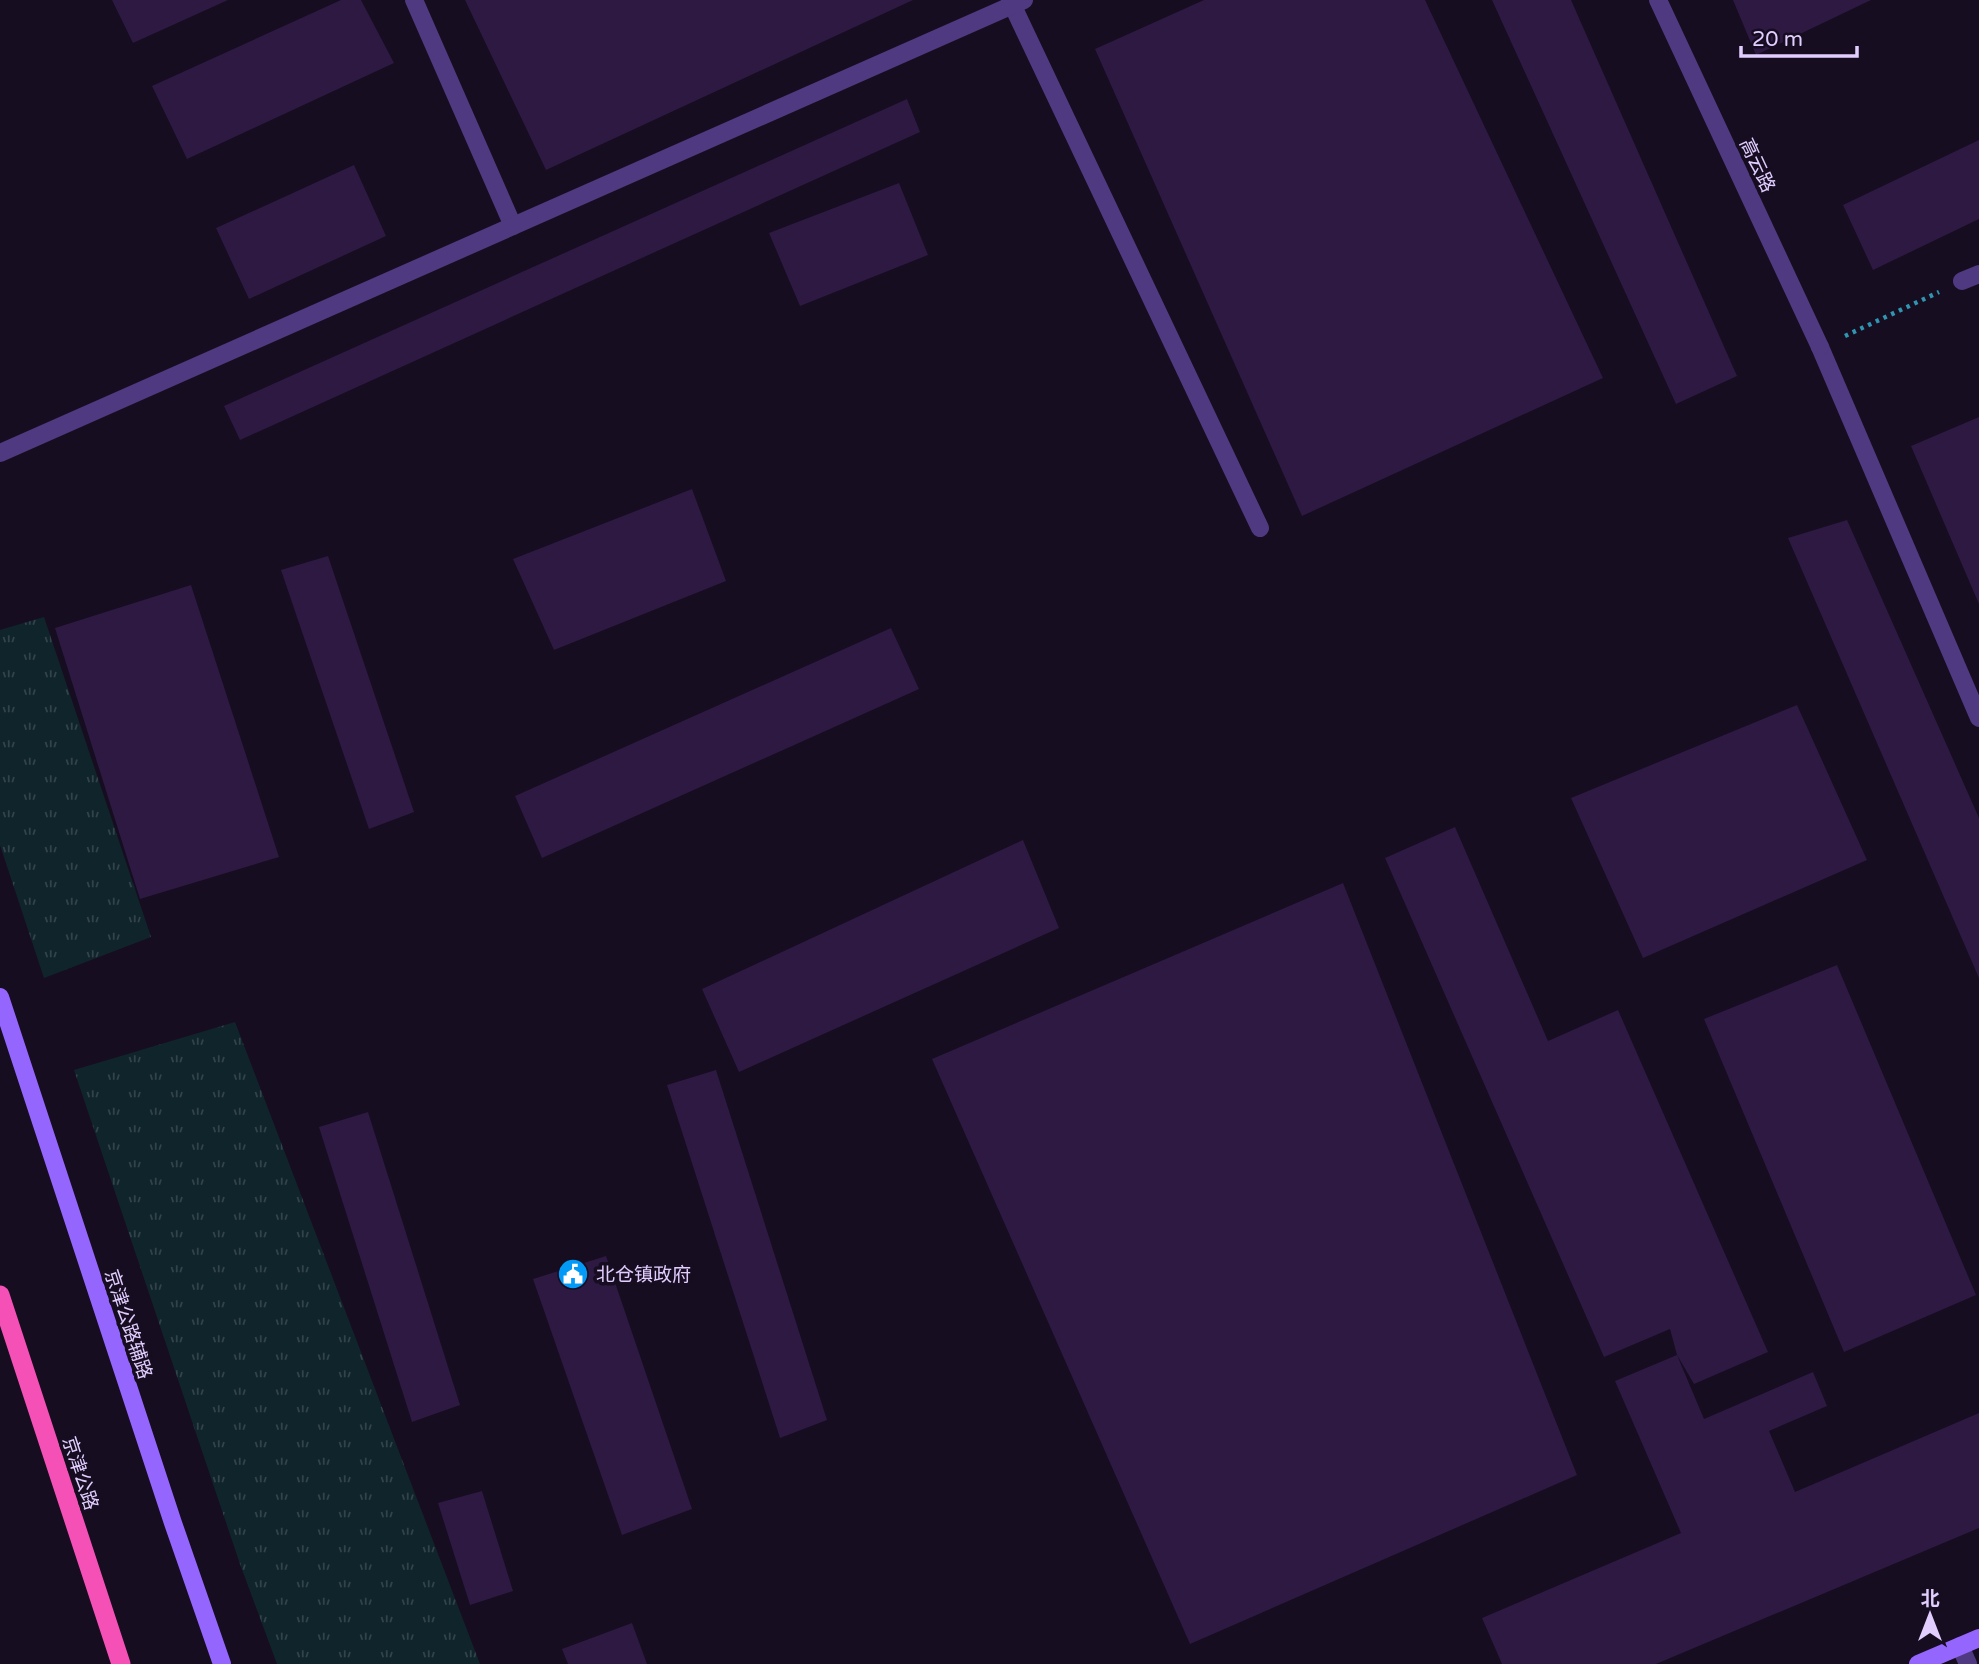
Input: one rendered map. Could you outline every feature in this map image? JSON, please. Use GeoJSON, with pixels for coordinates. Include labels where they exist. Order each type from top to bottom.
{"type":"FeatureCollection","features":[{"type":"Feature","properties":{"kind":"highway","name":"京津公路"},"geometry":{"type":"LineString","coordinates":[[0,1295],[121,1664]]}},
{"type":"Feature","properties":{"kind":"main road","name":"京津公路辅路"},"geometry":{"type":"LineString","coordinates":[[0,997],[222,1664]]}},
{"type":"Feature","properties":{"kind":"main road"},"geometry":{"type":"LineString","coordinates":[[1918,1664],[1979,1638]]}},
{"type":"Feature","properties":{"kind":"street"},"geometry":{"type":"LineString","coordinates":[[414,0],[513,226]]}},
{"type":"Feature","properties":{"kind":"street","name":"高云路"},"geometry":{"type":"LineString","coordinates":[[1658,0],[1820,348],[1979,718]]}},
{"type":"Feature","properties":{"kind":"street"},"geometry":{"type":"LineString","coordinates":[[0,453],[1015,2],[1260,528]]}},
{"type":"Feature","properties":{"kind":"street"},"geometry":{"type":"LineString","coordinates":[[1962,281],[1979,274]]}},
{"type":"Feature","properties":{"kind":"street"},"geometry":{"type":"LineString","coordinates":[[1960,1646],[1968,1664]]}},
{"type":"Feature","properties":{"kind":"path"},"geometry":{"type":"LineString","coordinates":[[1820,348],[1962,281]]}},
{"type":"Feature","properties":{"kind":"green space"},"geometry":{"type":"Polygon","coordinates":[[[44,617],[151,937],[44,978],[0,845],[0,630],[44,617]]]}},
{"type":"Feature","properties":{"kind":"green space"},"geometry":{"type":"Polygon","coordinates":[[[235,1022],[480,1664],[277,1664],[240,1564],[74,1070],[235,1022]]]}},
{"type":"Feature","properties":{"kind":"building"},"geometry":{"type":"Polygon","coordinates":[[[112,0],[228,0],[133,43],[112,0]]]}},
{"type":"Feature","properties":{"kind":"building"},"geometry":{"type":"Polygon","coordinates":[[[341,0],[361,0],[394,63],[187,159],[152,86],[341,0]]]}},
{"type":"Feature","properties":{"kind":"building"},"geometry":{"type":"Polygon","coordinates":[[[465,0],[913,0],[546,170],[465,0]]]}},
{"type":"Feature","properties":{"kind":"building"},"geometry":{"type":"Polygon","coordinates":[[[1204,0],[1425,0],[1603,378],[1302,516],[1095,49],[1204,0]]]}},
{"type":"Feature","properties":{"kind":"building"},"geometry":{"type":"Polygon","coordinates":[[[1492,0],[1571,0],[1737,376],[1676,404],[1492,0]]]}},
{"type":"Feature","properties":{"kind":"building"},"geometry":{"type":"Polygon","coordinates":[[[1733,0],[1871,0],[1756,55],[1733,0]]]}},
{"type":"Feature","properties":{"kind":"building"},"geometry":{"type":"Polygon","coordinates":[[[907,99],[920,132],[240,440],[224,406],[907,99]]]}},
{"type":"Feature","properties":{"kind":"building"},"geometry":{"type":"Polygon","coordinates":[[[1979,140],[1979,219],[1873,270],[1843,205],[1979,140]]]}},
{"type":"Feature","properties":{"kind":"building"},"geometry":{"type":"Polygon","coordinates":[[[354,165],[386,236],[249,299],[216,228],[354,165]]]}},
{"type":"Feature","properties":{"kind":"building"},"geometry":{"type":"Polygon","coordinates":[[[899,183],[928,255],[800,306],[769,233],[899,183]]]}},
{"type":"Feature","properties":{"kind":"building"},"geometry":{"type":"Polygon","coordinates":[[[1979,417],[1979,604],[1911,446],[1979,417]]]}},
{"type":"Feature","properties":{"kind":"building"},"geometry":{"type":"Polygon","coordinates":[[[692,489],[726,581],[554,650],[513,559],[692,489]]]}},
{"type":"Feature","properties":{"kind":"building"},"geometry":{"type":"Polygon","coordinates":[[[1847,520],[1979,818],[1979,978],[1788,538],[1847,520]]]}},
{"type":"Feature","properties":{"kind":"building"},"geometry":{"type":"Polygon","coordinates":[[[328,556],[414,812],[369,829],[281,570],[328,556]]]}},
{"type":"Feature","properties":{"kind":"building"},"geometry":{"type":"Polygon","coordinates":[[[191,585],[279,857],[140,899],[55,628],[191,585]]]}},
{"type":"Feature","properties":{"kind":"building"},"geometry":{"type":"Polygon","coordinates":[[[891,628],[919,689],[542,858],[515,796],[891,628]]]}},
{"type":"Feature","properties":{"kind":"building"},"geometry":{"type":"Polygon","coordinates":[[[1797,705],[1867,860],[1643,958],[1571,798],[1797,705]]]}},
{"type":"Feature","properties":{"kind":"building"},"geometry":{"type":"Polygon","coordinates":[[[1455,827],[1548,1041],[1618,1010],[1768,1352],[1694,1384],[1677,1355],[1670,1329],[1604,1357],[1385,858],[1455,827]]]}},
{"type":"Feature","properties":{"kind":"building"},"geometry":{"type":"Polygon","coordinates":[[[1023,840],[1059,928],[739,1072],[702,989],[1023,840]]]}},
{"type":"Feature","properties":{"kind":"building"},"geometry":{"type":"Polygon","coordinates":[[[1343,883],[1577,1475],[1190,1644],[932,1059],[1343,883]]]}},
{"type":"Feature","properties":{"kind":"building"},"geometry":{"type":"Polygon","coordinates":[[[1837,965],[1976,1295],[1844,1352],[1704,1019],[1837,965]]]}},
{"type":"Feature","properties":{"kind":"building"},"geometry":{"type":"Polygon","coordinates":[[[716,1070],[827,1420],[780,1438],[667,1085],[716,1070]]]}},
{"type":"Feature","properties":{"kind":"building"},"geometry":{"type":"Polygon","coordinates":[[[368,1112],[460,1405],[412,1422],[319,1127],[368,1112]]]}},
{"type":"Feature","properties":{"kind":"building"},"geometry":{"type":"Polygon","coordinates":[[[606,1256],[692,1509],[622,1535],[533,1279],[606,1256]]]}},
{"type":"Feature","properties":{"kind":"building"},"geometry":{"type":"Polygon","coordinates":[[[1677,1355],[1704,1419],[1813,1372],[1827,1406],[1769,1431],[1795,1492],[1979,1413],[1979,1528],[1656,1664],[1502,1664],[1482,1618],[1681,1533],[1615,1381],[1677,1355]]]}},
{"type":"Feature","properties":{"kind":"building"},"geometry":{"type":"Polygon","coordinates":[[[482,1491],[513,1591],[470,1605],[438,1503],[482,1491]]]}},
{"type":"Feature","properties":{"kind":"building"},"geometry":{"type":"Polygon","coordinates":[[[632,1623],[647,1664],[568,1664],[562,1649],[632,1623]]]}},
{"type":"Feature","properties":{"kind":"place","name":"北仓镇政府"},"geometry":{"type":"Point","coordinates":[573,1274]}}]}
